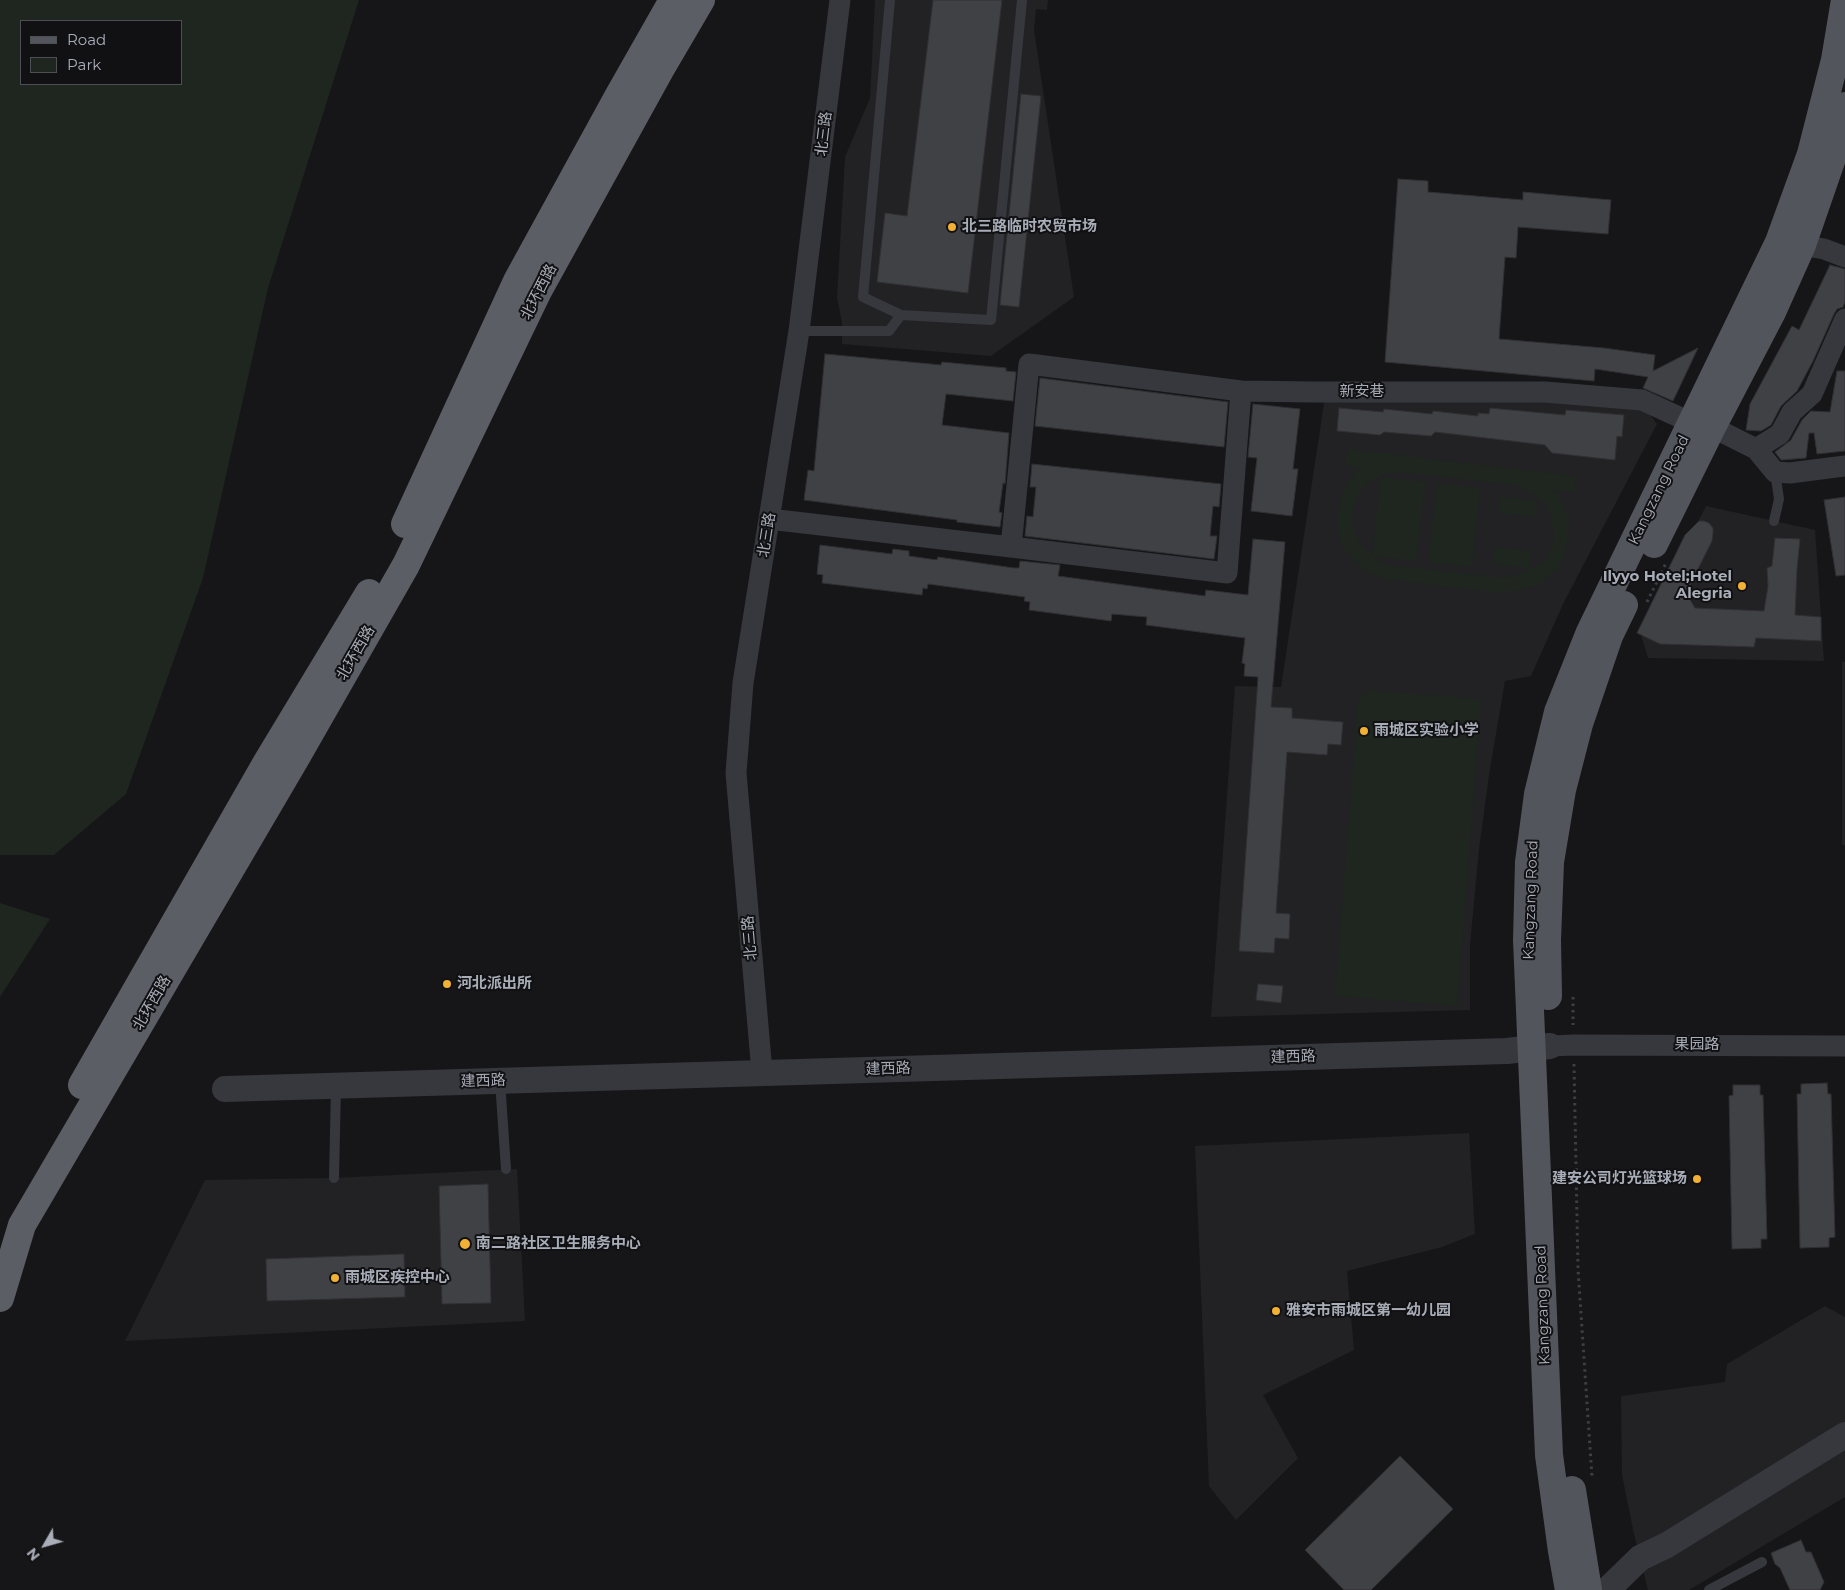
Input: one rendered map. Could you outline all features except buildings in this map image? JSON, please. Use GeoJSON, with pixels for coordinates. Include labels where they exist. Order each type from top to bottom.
{"type":"FeatureCollection","features":[{"type":"Feature","properties":{"kind":"highway","name":"北环西路"},"geometry":{"type":"LineString","coordinates":[[0,1232],[2,1224],[257,779],[388,561],[517,281],[619,94],[673,0]]}},
{"type":"Feature","properties":{"kind":"highway","name":"北环西路"},"geometry":{"type":"LineString","coordinates":[[0,1298],[22,1225],[297,756],[406,565],[538,291],[660,70],[701,0]]}},
{"type":"Feature","properties":{"kind":"main road","name":"Kangzang Road"},"geometry":{"type":"LineString","coordinates":[[1588,1590],[1568,1470],[1547,940],[1550,862],[1562,790],[1579,724],[1609,636],[1780,242],[1803,156],[1835,60],[1845,0]]}},
{"type":"Feature","properties":{"kind":"main road","name":"Kangzang Road"},"geometry":{"type":"LineString","coordinates":[[1702,425],[1772,312],[1802,244],[1842,141],[1845,106]]}},
{"type":"Feature","properties":{"kind":"main road","name":"Kangzang Road"},"geometry":{"type":"LineString","coordinates":[[1552,1047],[1549,1455],[1569,1590]]}},
{"type":"Feature","properties":{"kind":"street","name":"北三路"},"geometry":{"type":"LineString","coordinates":[[762,1072],[736,773],[743,683],[799,331],[840,0]]}},
{"type":"Feature","properties":{"kind":"street"},"geometry":{"type":"LineString","coordinates":[[1802,244],[1824,249],[1845,257]]}},
{"type":"Feature","properties":{"kind":"street"},"geometry":{"type":"LineString","coordinates":[[1845,319],[1812,394],[1792,412],[1780,434],[1756,449],[1775,472],[1790,473],[1845,466]]}},
{"type":"Feature","properties":{"kind":"street","name":"新安巷"},"geometry":{"type":"LineString","coordinates":[[1011,547],[1029,364],[1241,391],[1545,392],[1642,400],[1756,449]]}},
{"type":"Feature","properties":{"kind":"street"},"geometry":{"type":"LineString","coordinates":[[769,519],[1227,573],[1241,391]]}},
{"type":"Feature","properties":{"kind":"street","name":"果园路"},"geometry":{"type":"LineString","coordinates":[[1552,1047],[1845,1046]]}},
{"type":"Feature","properties":{"kind":"street","name":"建西路"},"geometry":{"type":"LineString","coordinates":[[225,1089],[1497,1051],[1552,1047]]}},
{"type":"Feature","properties":{"kind":"street"},"geometry":{"type":"LineString","coordinates":[[1607,1590],[1640,1558],[1667,1545],[1845,1435]]}},
{"type":"Feature","properties":{"kind":"lane"},"geometry":{"type":"LineString","coordinates":[[890,0],[863,297],[901,315],[991,320],[1022,0]]}},
{"type":"Feature","properties":{"kind":"lane"},"geometry":{"type":"LineString","coordinates":[[1803,156],[1842,141]]}},
{"type":"Feature","properties":{"kind":"lane"},"geometry":{"type":"LineString","coordinates":[[799,331],[890,331],[901,315]]}},
{"type":"Feature","properties":{"kind":"lane"},"geometry":{"type":"LineString","coordinates":[[1774,521],[1783,502],[1775,472]]}},
{"type":"Feature","properties":{"kind":"lane"},"geometry":{"type":"LineString","coordinates":[[500,1080],[506,1169]]}},
{"type":"Feature","properties":{"kind":"lane"},"geometry":{"type":"LineString","coordinates":[[334,1178],[336,1085]]}},
{"type":"Feature","properties":{"kind":"lane"},"geometry":{"type":"LineString","coordinates":[[1709,1590],[1762,1562]]}},
{"type":"Feature","properties":{"kind":"path"},"geometry":{"type":"LineString","coordinates":[[1646,604],[1668,560]]}},
{"type":"Feature","properties":{"kind":"path"},"geometry":{"type":"LineString","coordinates":[[1573,996],[1552,1047],[1578,1269],[1592,1477]]}},
{"type":"Feature","properties":{"kind":"shaded area","name":"北三路临时农贸市场"},"geometry":{"type":"Polygon","coordinates":[[[875,0],[1048,0],[1047,10],[1036,9],[1034,30],[1074,297],[991,356],[842,344],[842,322],[837,298],[845,157],[870,98],[875,0]]]}},
{"type":"Feature","properties":{"kind":"shaded area","name":"雨城区实验小学"},"geometry":{"type":"Polygon","coordinates":[[[1325,397],[1609,402],[1648,412],[1657,424],[1563,604],[1531,676],[1505,681],[1479,849],[1470,945],[1470,1010],[1211,1017],[1235,686],[1281,687],[1325,397]]]}},
{"type":"Feature","properties":{"kind":"shaded area","name":"Ilyyo Hotel;Hotel Alegria"},"geometry":{"type":"Polygon","coordinates":[[[1706,506],[1815,530],[1824,661],[1648,658],[1641,635],[1706,506]]]}},
{"type":"Feature","properties":{"kind":"shaded area"},"geometry":{"type":"Polygon","coordinates":[[[1842,662],[1845,662],[1845,845],[1842,845],[1842,662]]]}},
{"type":"Feature","properties":{"kind":"shaded area","name":"雅安市雨城区第一幼儿园"},"geometry":{"type":"Polygon","coordinates":[[[1469,1133],[1475,1234],[1442,1247],[1347,1271],[1354,1350],[1263,1395],[1298,1458],[1236,1520],[1209,1486],[1195,1146],[1469,1133]]]}},
{"type":"Feature","properties":{"kind":"shaded area"},"geometry":{"type":"Polygon","coordinates":[[[517,1169],[525,1321],[125,1341],[205,1180],[334,1178],[517,1169]]]}},
{"type":"Feature","properties":{"kind":"shaded area"},"geometry":{"type":"Polygon","coordinates":[[[1825,1306],[1845,1317],[1845,1497],[1689,1590],[1648,1590],[1622,1475],[1621,1396],[1725,1382],[1727,1364],[1825,1306]]]}},
{"type":"Feature","properties":{"kind":"green space"},"geometry":{"type":"Polygon","coordinates":[[[0,0],[359,0],[268,288],[203,578],[126,794],[54,855],[0,855],[0,0]]]}},
{"type":"Feature","properties":{"kind":"green space"},"geometry":{"type":"Polygon","coordinates":[[[1347,449],[1576,476],[1574,493],[1554,491],[1569,519],[1567,545],[1560,567],[1539,585],[1497,593],[1384,579],[1371,574],[1358,565],[1345,549],[1339,536],[1337,520],[1340,504],[1345,488],[1360,468],[1345,466],[1347,449]],[[1402,472],[1384,474],[1367,483],[1356,498],[1352,515],[1354,532],[1361,545],[1373,557],[1387,565],[1506,578],[1534,568],[1547,558],[1553,543],[1554,532],[1550,513],[1540,499],[1521,486],[1402,472]]]}},
{"type":"Feature","properties":{"kind":"green space"},"geometry":{"type":"Polygon","coordinates":[[[1381,477],[1425,482],[1416,561],[1372,556],[1381,477]]]}},
{"type":"Feature","properties":{"kind":"green space"},"geometry":{"type":"Polygon","coordinates":[[[1437,483],[1480,488],[1472,567],[1428,562],[1437,483]]]}},
{"type":"Feature","properties":{"kind":"green space"},"geometry":{"type":"Polygon","coordinates":[[[1500,496],[1536,501],[1535,517],[1498,513],[1500,496]]]}},
{"type":"Feature","properties":{"kind":"green space"},"geometry":{"type":"Polygon","coordinates":[[[1494,547],[1531,551],[1529,568],[1492,564],[1494,547]]]}},
{"type":"Feature","properties":{"kind":"green space"},"geometry":{"type":"Polygon","coordinates":[[[1368,690],[1481,699],[1457,1006],[1335,996],[1358,703],[1368,690]]]}},
{"type":"Feature","properties":{"kind":"green space"},"geometry":{"type":"Polygon","coordinates":[[[0,903],[50,919],[0,997],[0,903]]]}},
{"type":"Feature","properties":{"kind":"place","name":"北三路临时农贸市场"},"geometry":{"type":"Point","coordinates":[952,227]}},
{"type":"Feature","properties":{"kind":"place","name":"Ilyyo Hotel;Hotel Alegria"},"geometry":{"type":"Point","coordinates":[1742,586]}},
{"type":"Feature","properties":{"kind":"place","name":"雨城区实验小学"},"geometry":{"type":"Point","coordinates":[1364,731]}},
{"type":"Feature","properties":{"kind":"place","name":"河北派出所"},"geometry":{"type":"Point","coordinates":[447,984]}},
{"type":"Feature","properties":{"kind":"place","name":"建安公司灯光篮球场"},"geometry":{"type":"Point","coordinates":[1697,1179]}},
{"type":"Feature","properties":{"kind":"place","name":"南二路社区卫生服务中心"},"geometry":{"type":"Point","coordinates":[465,1244]}},
{"type":"Feature","properties":{"kind":"place","name":"雨城区疾控中心"},"geometry":{"type":"Point","coordinates":[335,1278]}},
{"type":"Feature","properties":{"kind":"place","name":"雅安市雨城区第一幼儿园"},"geometry":{"type":"Point","coordinates":[1276,1311]}}]}
